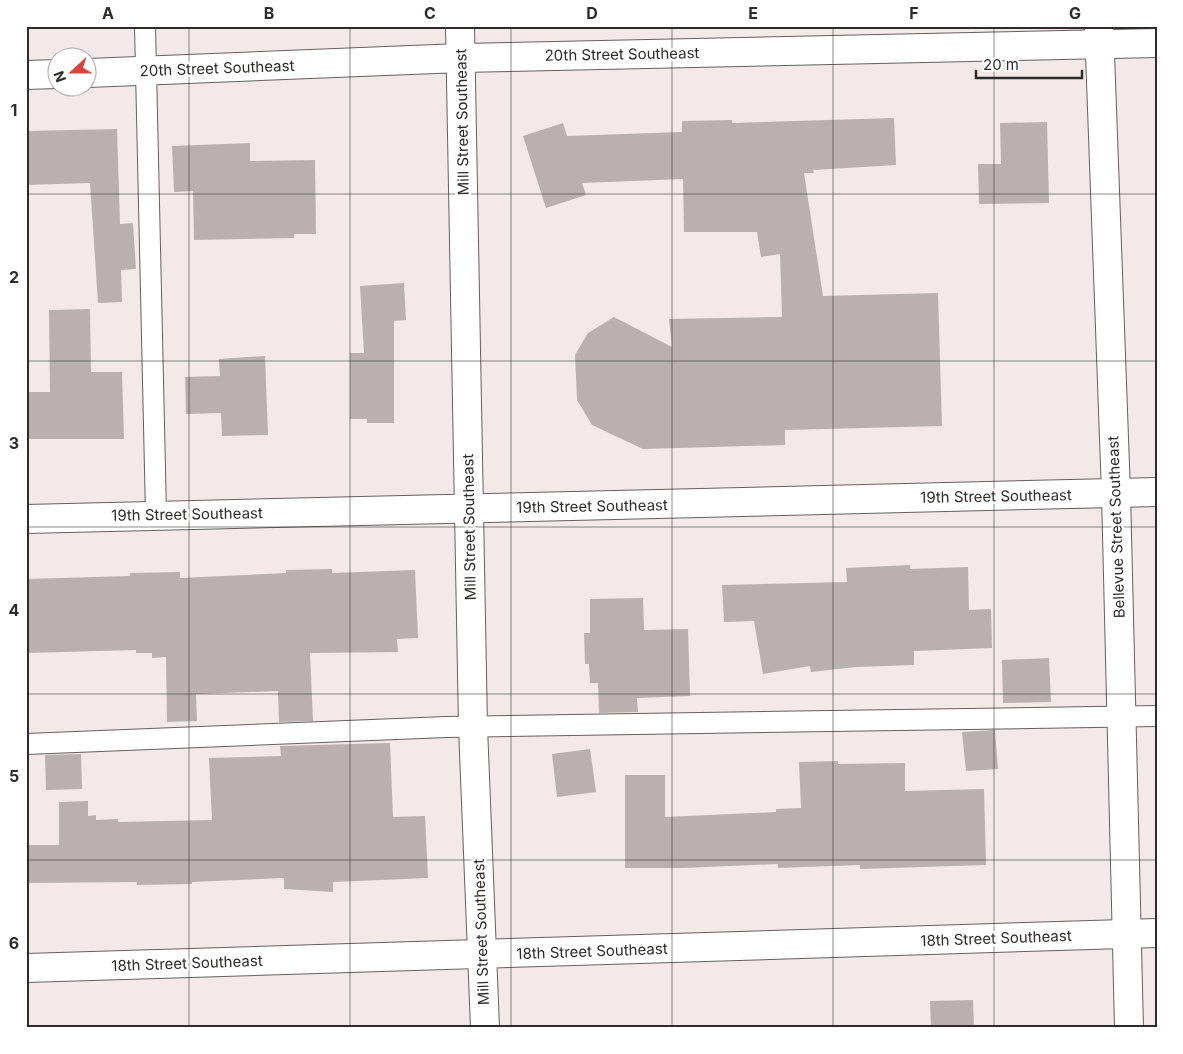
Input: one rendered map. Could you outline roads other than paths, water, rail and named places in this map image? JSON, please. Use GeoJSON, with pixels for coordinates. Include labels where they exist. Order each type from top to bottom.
{"type":"FeatureCollection","features":[{"type":"Feature","properties":{"kind":"street","name":"Mill Street Southeast"},"geometry":{"type":"LineString","coordinates":[[460,26],[473,727],[485,1028]]}},
{"type":"Feature","properties":{"kind":"street","name":"20th Street Southeast"},"geometry":{"type":"LineString","coordinates":[[98,73],[1099,35],[1157,43]]}},
{"type":"Feature","properties":{"kind":"street","name":"Bellevue Street Southeast"},"geometry":{"type":"LineString","coordinates":[[1099,35],[1116,493],[1125,934],[1129,1028]]}},
{"type":"Feature","properties":{"kind":"street"},"geometry":{"type":"LineString","coordinates":[[26,75],[48,74]]}},
{"type":"Feature","properties":{"kind":"street","name":"19th Street Southeast"},"geometry":{"type":"LineString","coordinates":[[26,519],[156,514],[468,509],[1157,492]]}},
{"type":"Feature","properties":{"kind":"street","name":"18th Street Southeast"},"geometry":{"type":"LineString","coordinates":[[26,968],[1157,933]]}},
{"type":"Feature","properties":{"kind":"lane"},"geometry":{"type":"LineString","coordinates":[[145,26],[156,514]]}},
{"type":"Feature","properties":{"kind":"lane"},"geometry":{"type":"LineString","coordinates":[[26,744],[473,727],[1157,716]]}}]}
